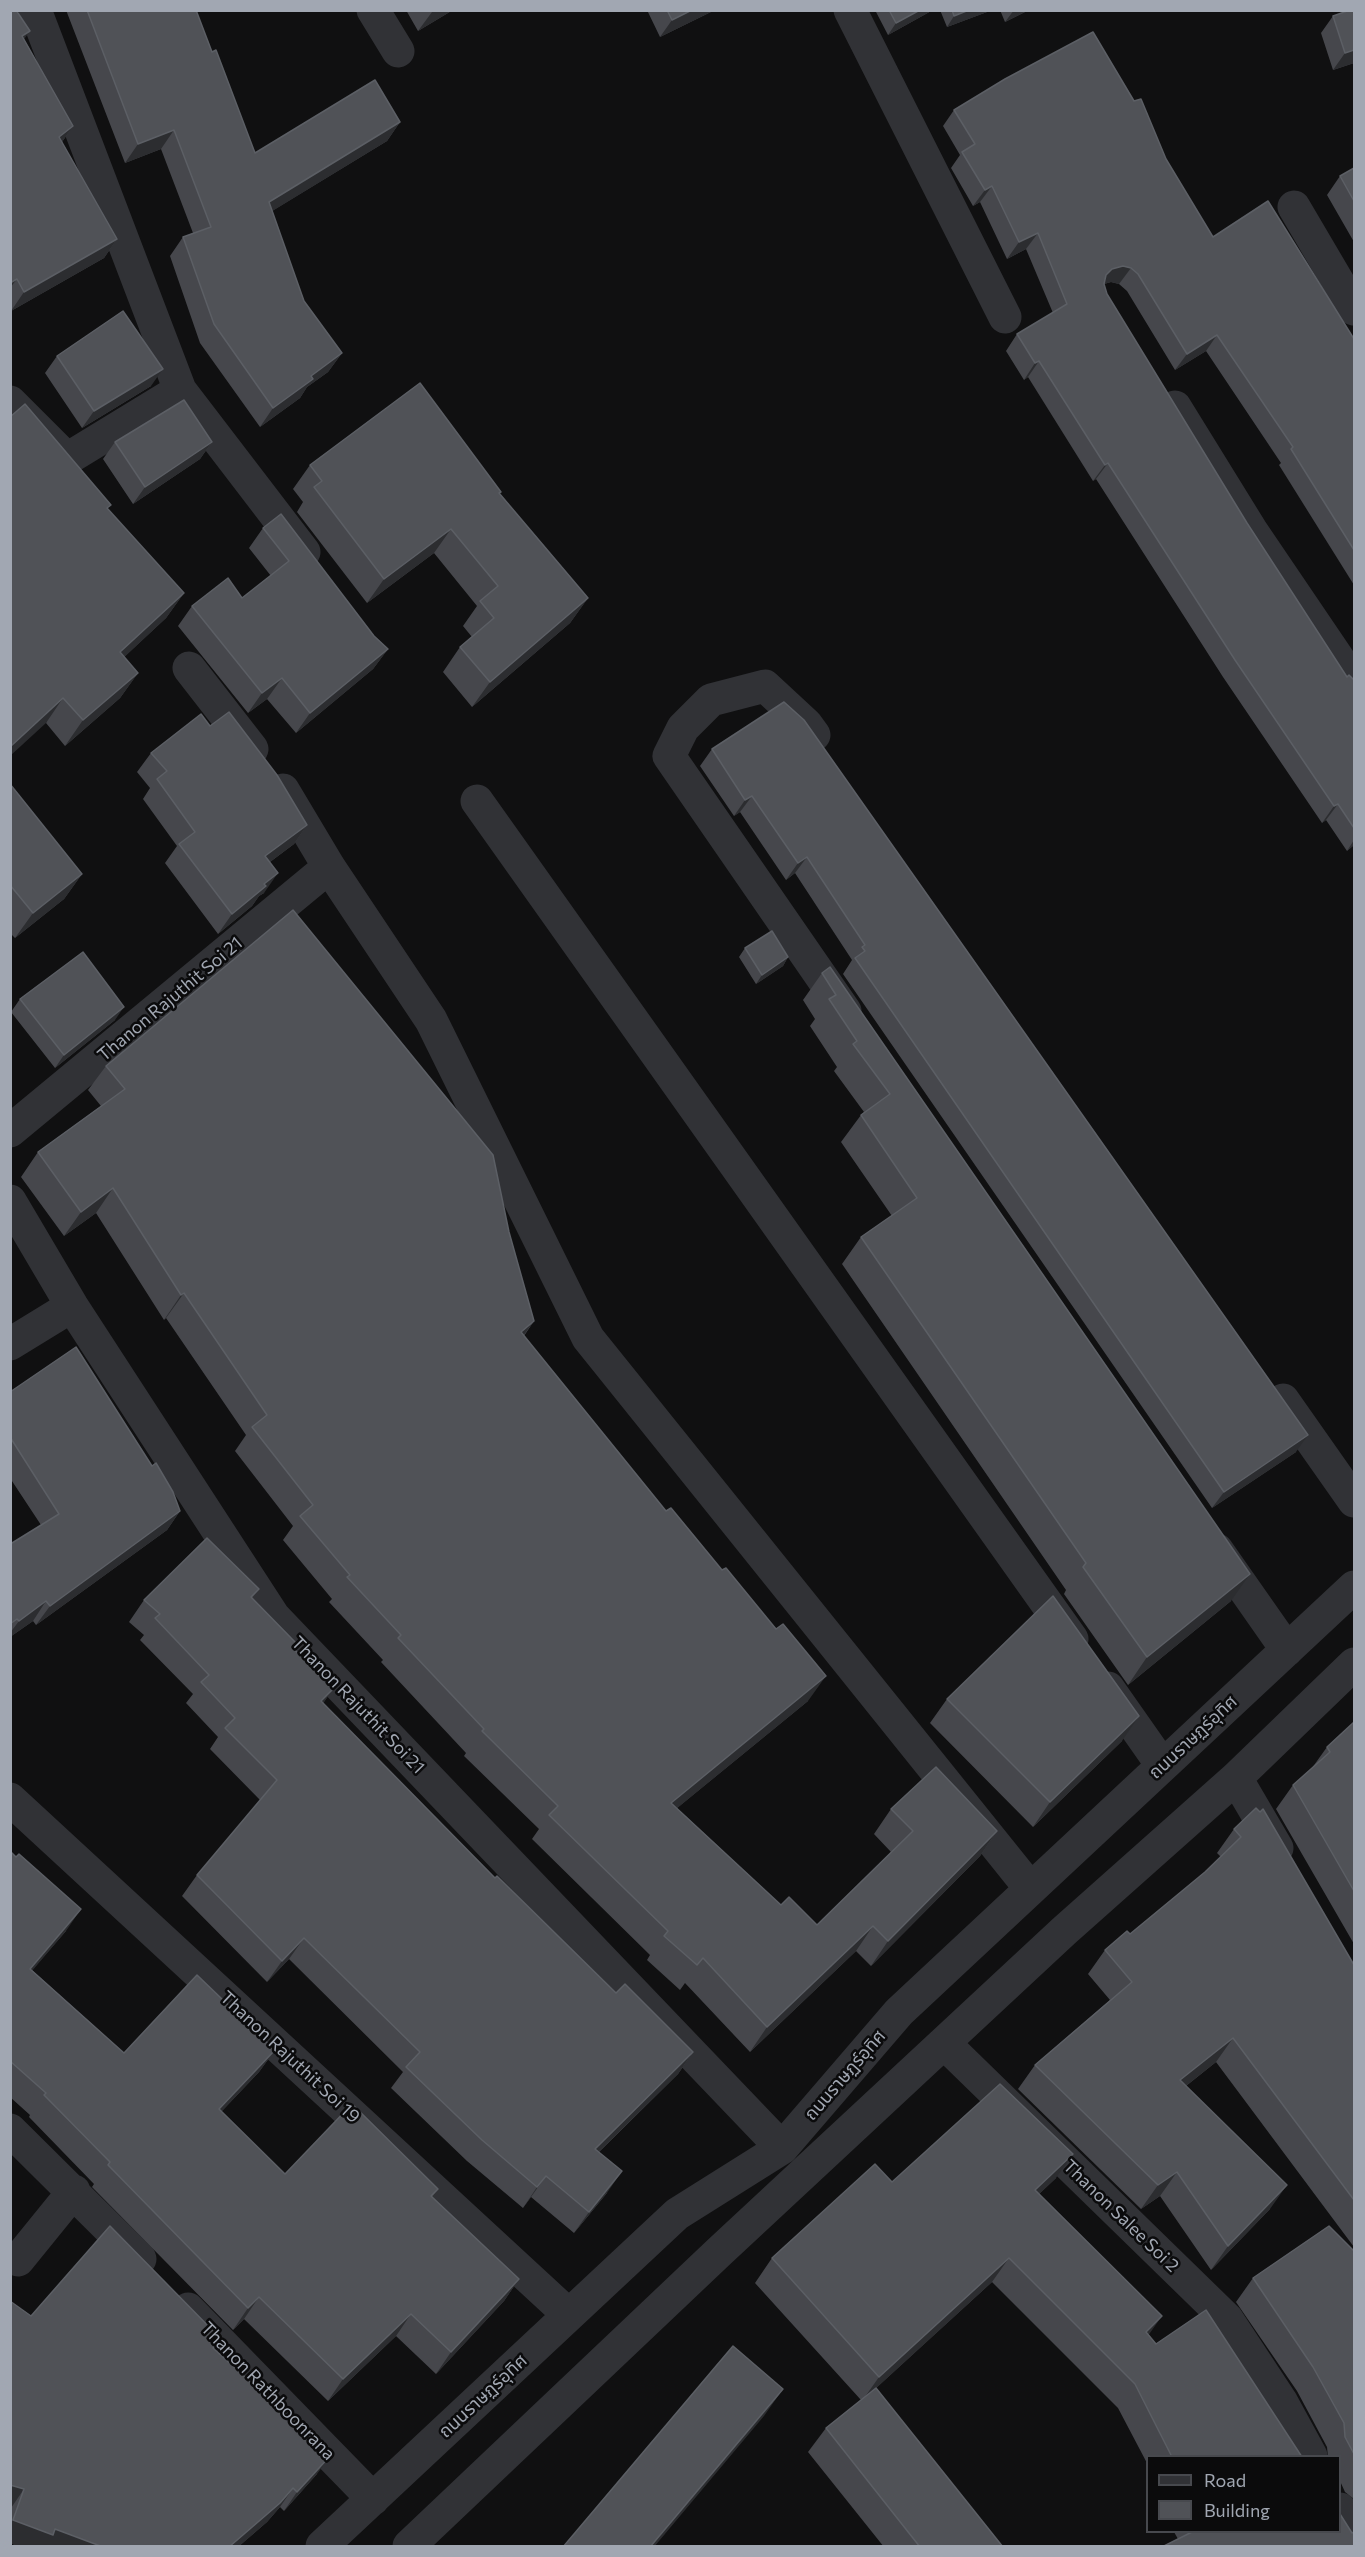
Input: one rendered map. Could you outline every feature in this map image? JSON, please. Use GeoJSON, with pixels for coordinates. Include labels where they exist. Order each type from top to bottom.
{"type":"FeatureCollection","features":[{"type":"Feature","properties":{"kind":"street"},"geometry":{"type":"LineString","coordinates":[[35,10],[180,390],[324,579]]}},
{"type":"Feature","properties":{"kind":"street"},"geometry":{"type":"LineString","coordinates":[[373,10],[398,51]]}},
{"type":"Feature","properties":{"kind":"street"},"geometry":{"type":"LineString","coordinates":[[850,10],[1005,317]]}},
{"type":"Feature","properties":{"kind":"street"},"geometry":{"type":"LineString","coordinates":[[1294,207],[1354,309]]}},
{"type":"Feature","properties":{"kind":"street"},"geometry":{"type":"LineString","coordinates":[[1159,381],[1251,530],[1354,682]]}},
{"type":"Feature","properties":{"kind":"street"},"geometry":{"type":"LineString","coordinates":[[10,402],[67,459],[180,390]]}},
{"type":"Feature","properties":{"kind":"street"},"geometry":{"type":"LineString","coordinates":[[189,668],[279,784],[329,867],[431,1020],[588,1338],[1030,1888]]}},
{"type":"Feature","properties":{"kind":"street"},"geometry":{"type":"LineString","coordinates":[[834,763],[806,724],[765,686],[711,700],[683,728],[669,756],[859,1031]]}},
{"type":"Feature","properties":{"kind":"street"},"geometry":{"type":"LineString","coordinates":[[477,801],[1162,1765]]}},
{"type":"Feature","properties":{"kind":"street","name":"Thanon Rajuthit Soi 21"},"geometry":{"type":"LineString","coordinates":[[10,1131],[329,867]]}},
{"type":"Feature","properties":{"kind":"street","name":"Thanon Rajuthit Soi 21"},"geometry":{"type":"LineString","coordinates":[[10,1201],[72,1306],[274,1617],[782,2148]]}},
{"type":"Feature","properties":{"kind":"street"},"geometry":{"type":"LineString","coordinates":[[10,1344],[72,1306]]}},
{"type":"Feature","properties":{"kind":"street"},"geometry":{"type":"LineString","coordinates":[[1265,1375],[1354,1501]]}},
{"type":"Feature","properties":{"kind":"street"},"geometry":{"type":"LineString","coordinates":[[1198,1522],[1287,1650]]}},
{"type":"Feature","properties":{"kind":"street","name":"ถนนราษฏร์อุทิศ"},"geometry":{"type":"LineString","coordinates":[[322,2547],[677,2214],[782,2148],[899,2012],[1354,1587]]}},
{"type":"Feature","properties":{"kind":"street"},"geometry":{"type":"LineString","coordinates":[[409,2547],[719,2252],[1064,1931],[1236,1778],[1354,1664]]}},
{"type":"Feature","properties":{"kind":"street"},"geometry":{"type":"LineString","coordinates":[[1236,1778],[1295,1879]]}},
{"type":"Feature","properties":{"kind":"street","name":"Thanon Rajuthit Soi 19"},"geometry":{"type":"LineString","coordinates":[[10,1799],[569,2315]]}},
{"type":"Feature","properties":{"kind":"street","name":"Thanon Salee Soi 2"},"geometry":{"type":"LineString","coordinates":[[945,2044],[1227,2319],[1281,2401],[1310,2455]]}},
{"type":"Feature","properties":{"kind":"street","name":"Thanon Rathboonrana"},"geometry":{"type":"LineString","coordinates":[[10,2130],[74,2191],[373,2499]]}},
{"type":"Feature","properties":{"kind":"street"},"geometry":{"type":"LineString","coordinates":[[18,2260],[74,2191]]}},
{"type":"Feature","properties":{"kind":"street"},"geometry":{"type":"LineString","coordinates":[[1341,2511],[1354,2537]]}},
{"type":"Feature","properties":{"kind":"building"},"geometry":{"type":"Polygon","coordinates":[[[10,10],[16,10],[30,31],[22,36],[73,126],[59,137],[117,239],[24,292],[17,279],[10,283],[10,10]]]}},
{"type":"Feature","properties":{"kind":"building"},"geometry":{"type":"Polygon","coordinates":[[[87,10],[196,10],[212,52],[216,50],[255,153],[375,80],[400,122],[269,202],[304,301],[342,353],[311,376],[313,379],[273,408],[214,324],[183,237],[211,227],[174,130],[138,144],[87,10]]]}},
{"type":"Feature","properties":{"kind":"building"},"geometry":{"type":"Polygon","coordinates":[[[667,10],[692,10],[672,20],[667,10]]]}},
{"type":"Feature","properties":{"kind":"building"},"geometry":{"type":"Polygon","coordinates":[[[889,10],[920,10],[896,23],[889,10]]]}},
{"type":"Feature","properties":{"kind":"building"},"geometry":{"type":"Polygon","coordinates":[[[952,10],[969,10],[954,16],[952,10]]]}},
{"type":"Feature","properties":{"kind":"building"},"geometry":{"type":"Polygon","coordinates":[[[1354,10],[1354,50],[1345,53],[1333,16],[1354,10]]]}},
{"type":"Feature","properties":{"kind":"building"},"geometry":{"type":"Polygon","coordinates":[[[1093,32],[1134,101],[1141,99],[1166,159],[1213,237],[1268,201],[1354,339],[1354,550],[1291,449],[1293,447],[1217,335],[1187,354],[1138,274],[1131,268],[1123,266],[1112,269],[1106,275],[1104,284],[1107,294],[1247,523],[1347,677],[1349,675],[1354,680],[1354,828],[1338,804],[1334,806],[1235,660],[1108,463],[1105,465],[1039,361],[1035,363],[1017,334],[1067,304],[1038,233],[1019,242],[992,186],[985,190],[962,152],[975,144],[954,110],[1005,79],[1093,32]]]}},
{"type":"Feature","properties":{"kind":"building"},"geometry":{"type":"Polygon","coordinates":[[[1354,168],[1354,201],[1340,176],[1354,168]]]}},
{"type":"Feature","properties":{"kind":"building"},"geometry":{"type":"Polygon","coordinates":[[[123,311],[163,369],[94,411],[57,356],[123,311]]]}},
{"type":"Feature","properties":{"kind":"building"},"geometry":{"type":"Polygon","coordinates":[[[420,383],[501,492],[499,493],[588,598],[490,682],[460,647],[494,618],[480,601],[498,586],[451,529],[384,579],[314,487],[322,481],[310,465],[420,383]]]}},
{"type":"Feature","properties":{"kind":"building"},"geometry":{"type":"Polygon","coordinates":[[[184,400],[212,442],[145,487],[115,442],[184,400]]]}},
{"type":"Feature","properties":{"kind":"building"},"geometry":{"type":"Polygon","coordinates":[[[25,404],[111,505],[107,508],[184,593],[120,652],[138,673],[83,720],[63,698],[10,747],[10,417],[25,404]]]}},
{"type":"Feature","properties":{"kind":"building"},"geometry":{"type":"Polygon","coordinates":[[[281,514],[374,636],[388,649],[310,713],[282,678],[262,693],[192,606],[228,578],[242,598],[289,561],[263,528],[281,514]]]}},
{"type":"Feature","properties":{"kind":"building"},"geometry":{"type":"Polygon","coordinates":[[[784,702],[804,720],[1308,1435],[1224,1492],[855,958],[865,951],[862,947],[865,945],[807,857],[798,863],[752,796],[745,800],[712,749],[784,702]]]}},
{"type":"Feature","properties":{"kind":"building"},"geometry":{"type":"Polygon","coordinates":[[[229,712],[277,775],[307,825],[265,856],[278,873],[232,914],[179,844],[195,832],[157,779],[167,771],[151,753],[201,714],[210,726],[229,712]]]}},
{"type":"Feature","properties":{"kind":"building"},"geometry":{"type":"Polygon","coordinates":[[[10,784],[82,874],[33,913],[10,885],[10,784]]]}},
{"type":"Feature","properties":{"kind":"building"},"geometry":{"type":"Polygon","coordinates":[[[293,910],[493,1155],[509,1232],[534,1321],[521,1332],[666,1511],[671,1508],[722,1570],[726,1568],[776,1629],[783,1624],[826,1676],[671,1803],[781,1905],[789,1897],[817,1925],[913,1831],[891,1809],[936,1767],[997,1831],[888,1941],[873,1926],[767,2027],[703,1958],[697,1965],[664,1936],[668,1931],[549,1815],[558,1806],[482,1731],[484,1729],[398,1638],[401,1635],[347,1577],[350,1575],[300,1516],[313,1505],[252,1427],[267,1415],[184,1293],[181,1295],[113,1188],[81,1212],[38,1152],[125,1089],[106,1066],[293,910]]]}},
{"type":"Feature","properties":{"kind":"building"},"geometry":{"type":"Polygon","coordinates":[[[772,931],[788,957],[762,975],[745,948],[772,931]]]}},
{"type":"Feature","properties":{"kind":"building"},"geometry":{"type":"Polygon","coordinates":[[[83,952],[124,1007],[64,1055],[20,999],[83,952]]]}},
{"type":"Feature","properties":{"kind":"building"},"geometry":{"type":"Polygon","coordinates":[[[830,967],[1250,1574],[1147,1657],[1083,1567],[1086,1563],[861,1237],[917,1198],[861,1115],[890,1094],[853,1044],[857,1041],[829,999],[836,995],[822,973],[830,967]]]}},
{"type":"Feature","properties":{"kind":"building"},"geometry":{"type":"Polygon","coordinates":[[[76,1347],[152,1466],[156,1463],[173,1492],[180,1511],[50,1606],[46,1601],[19,1621],[17,1619],[10,1624],[10,1541],[12,1543],[59,1514],[10,1437],[10,1392],[76,1347]]]}},
{"type":"Feature","properties":{"kind":"building"},"geometry":{"type":"Polygon","coordinates":[[[207,1538],[259,1589],[251,1597],[296,1643],[292,1647],[333,1689],[321,1701],[495,1878],[497,1876],[616,1993],[625,1984],[693,2052],[595,2149],[622,2171],[589,2212],[546,2176],[537,2187],[482,2140],[406,2067],[420,2052],[304,1938],[282,1961],[197,1875],[277,1780],[225,1728],[235,1718],[201,1682],[209,1675],[155,1618],[160,1614],[144,1600],[207,1538]]]}},
{"type":"Feature","properties":{"kind":"building"},"geometry":{"type":"Polygon","coordinates":[[[1053,1596],[1139,1716],[1050,1802],[947,1699],[1053,1596]]]}},
{"type":"Feature","properties":{"kind":"building"},"geometry":{"type":"Polygon","coordinates":[[[1354,1722],[1354,1891],[1293,1785],[1330,1752],[1327,1747],[1354,1722]]]}},
{"type":"Feature","properties":{"kind":"building"},"geometry":{"type":"Polygon","coordinates":[[[1256,1808],[1260,1812],[1263,1809],[1354,1965],[1354,2200],[1233,2038],[1180,2080],[1287,2185],[1228,2246],[1177,2172],[1158,2185],[1035,2065],[1132,1982],[1105,1950],[1127,1931],[1130,1934],[1205,1872],[1241,1837],[1234,1829],[1256,1808]]]}},
{"type":"Feature","properties":{"kind":"building"},"geometry":{"type":"Polygon","coordinates":[[[10,1851],[16,1857],[19,1854],[81,1909],[30,1969],[124,2053],[197,1975],[275,2050],[219,2109],[285,2174],[352,2104],[438,2189],[431,2196],[519,2279],[451,2352],[411,2314],[343,2379],[259,2297],[248,2308],[108,2165],[110,2162],[44,2095],[46,2093],[10,2061],[10,1851]]]}},
{"type":"Feature","properties":{"kind":"building"},"geometry":{"type":"Polygon","coordinates":[[[1000,2084],[1073,2154],[1035,2190],[1162,2316],[1146,2332],[1156,2344],[1206,2310],[1301,2455],[1171,2455],[1135,2384],[1009,2258],[879,2377],[772,2258],[875,2164],[892,2182],[1000,2084]]]}},
{"type":"Feature","properties":{"kind":"building"},"geometry":{"type":"Polygon","coordinates":[[[110,2226],[221,2339],[213,2348],[331,2455],[297,2492],[293,2488],[280,2503],[229,2547],[103,2547],[55,2529],[53,2535],[13,2520],[24,2489],[10,2485],[10,2301],[31,2316],[110,2226]]]}},
{"type":"Feature","properties":{"kind":"building"},"geometry":{"type":"Polygon","coordinates":[[[1329,2226],[1354,2251],[1354,2454],[1345,2437],[1344,2423],[1313,2367],[1253,2278],[1329,2226]]]}},
{"type":"Feature","properties":{"kind":"building"},"geometry":{"type":"Polygon","coordinates":[[[733,2346],[783,2389],[650,2547],[563,2547],[733,2346]]]}},
{"type":"Feature","properties":{"kind":"building"},"geometry":{"type":"Polygon","coordinates":[[[876,2388],[1003,2547],[920,2547],[826,2428],[876,2388]]]}},
{"type":"Feature","properties":{"kind":"building"},"geometry":{"type":"Polygon","coordinates":[[[1341,2516],[1352,2533],[1354,2532],[1354,2547],[1162,2547],[1190,2533],[1341,2533],[1341,2516]]]}}]}
